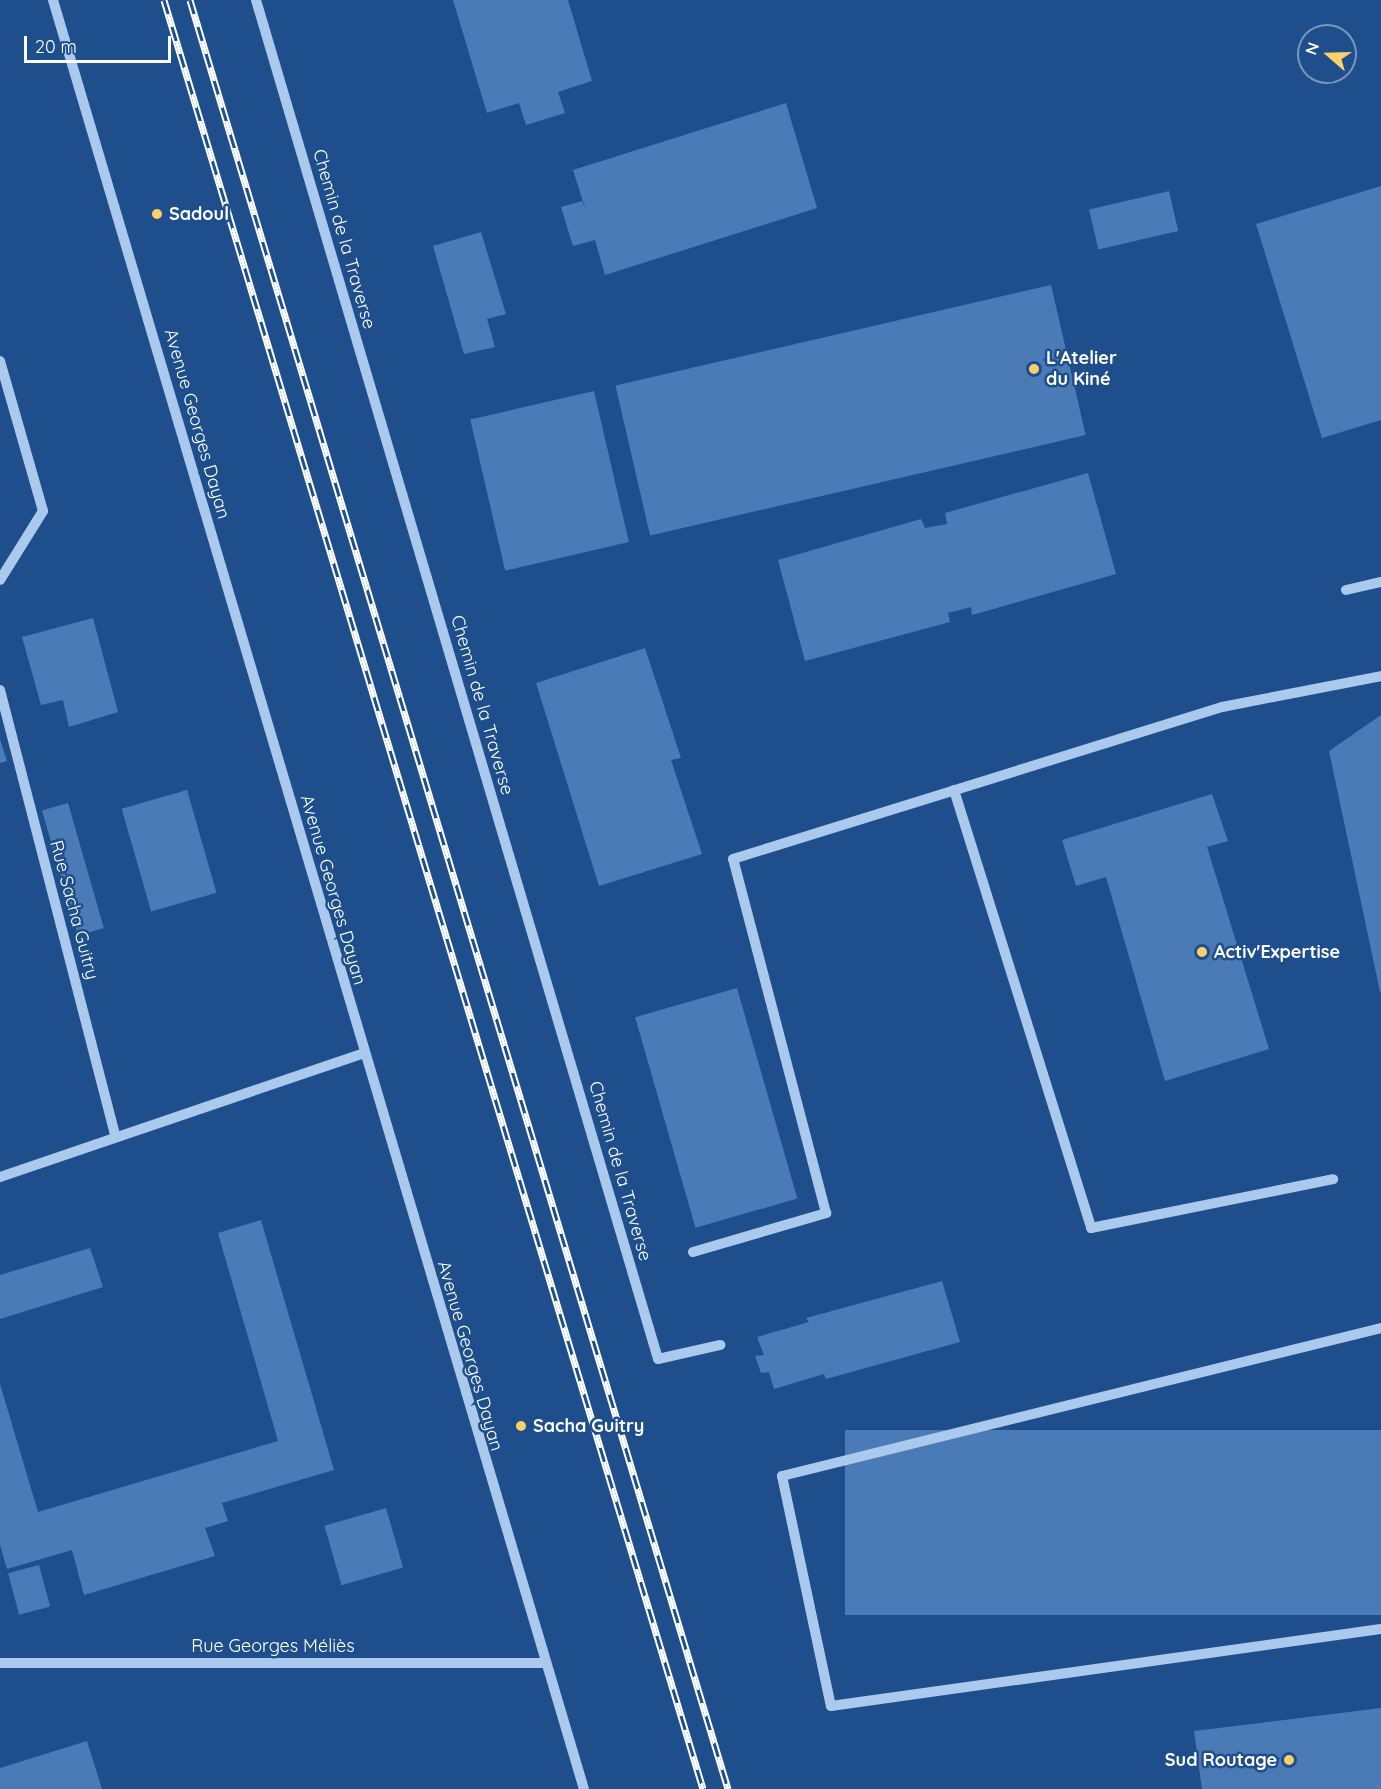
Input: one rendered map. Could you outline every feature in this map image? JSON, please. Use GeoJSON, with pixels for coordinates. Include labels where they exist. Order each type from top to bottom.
{"type":"FeatureCollection","features":[{"type":"Feature","properties":{"kind":"street","name":"Avenue Georges Dayan"},"geometry":{"type":"LineString","coordinates":[[53,0],[584,1789]]}},
{"type":"Feature","properties":{"kind":"street","name":"Chemin de la Traverse"},"geometry":{"type":"LineString","coordinates":[[256,0],[658,1359],[720,1345]]}},
{"type":"Feature","properties":{"kind":"street"},"geometry":{"type":"LineString","coordinates":[[0,361],[42,511],[0,580]]}},
{"type":"Feature","properties":{"kind":"street"},"geometry":{"type":"LineString","coordinates":[[1346,590],[1381,582]]}},
{"type":"Feature","properties":{"kind":"street"},"geometry":{"type":"LineString","coordinates":[[693,1252],[826,1213],[733,859],[1222,707],[1381,676]]}},
{"type":"Feature","properties":{"kind":"street","name":"Rue Sacha Guitry"},"geometry":{"type":"LineString","coordinates":[[0,690],[116,1137]]}},
{"type":"Feature","properties":{"kind":"street"},"geometry":{"type":"LineString","coordinates":[[954,790],[1091,1228],[1332,1179]]}},
{"type":"Feature","properties":{"kind":"street"},"geometry":{"type":"LineString","coordinates":[[0,1177],[364,1053]]}},
{"type":"Feature","properties":{"kind":"street"},"geometry":{"type":"LineString","coordinates":[[1381,1328],[782,1476],[831,1706],[1381,1629]]}},
{"type":"Feature","properties":{"kind":"street","name":"Rue Georges Méliès"},"geometry":{"type":"LineString","coordinates":[[0,1663],[546,1663]]}},
{"type":"Feature","properties":{"kind":"building"},"geometry":{"type":"Polygon","coordinates":[[[453,0],[568,0],[592,81],[558,92],[565,113],[526,125],[519,103],[487,113],[453,0]]]}},
{"type":"Feature","properties":{"kind":"building"},"geometry":{"type":"Polygon","coordinates":[[[786,103],[817,208],[605,275],[595,240],[573,246],[561,207],[582,201],[586,211],[573,170],[786,103]]]}},
{"type":"Feature","properties":{"kind":"building"},"geometry":{"type":"Polygon","coordinates":[[[1381,186],[1381,420],[1322,438],[1256,224],[1381,186]]]}},
{"type":"Feature","properties":{"kind":"building"},"geometry":{"type":"Polygon","coordinates":[[[1169,191],[1178,231],[1098,249],[1089,209],[1169,191]]]}},
{"type":"Feature","properties":{"kind":"building"},"geometry":{"type":"Polygon","coordinates":[[[481,232],[506,314],[487,319],[495,347],[464,354],[433,246],[481,232]]]}},
{"type":"Feature","properties":{"kind":"building"},"geometry":{"type":"Polygon","coordinates":[[[1051,285],[1086,435],[650,536],[615,386],[1051,285]]]}},
{"type":"Feature","properties":{"kind":"building"},"geometry":{"type":"Polygon","coordinates":[[[594,391],[629,542],[505,571],[470,420],[594,391]]]}},
{"type":"Feature","properties":{"kind":"building"},"geometry":{"type":"Polygon","coordinates":[[[1088,473],[1116,574],[972,615],[971,607],[948,613],[950,622],[805,661],[778,560],[921,519],[925,528],[947,524],[945,513],[1088,473]]]}},
{"type":"Feature","properties":{"kind":"building"},"geometry":{"type":"Polygon","coordinates":[[[93,618],[118,712],[69,727],[63,700],[41,705],[22,637],[93,618]]]}},
{"type":"Feature","properties":{"kind":"building"},"geometry":{"type":"Polygon","coordinates":[[[645,648],[681,758],[671,760],[702,854],[599,886],[536,683],[645,648]]]}},
{"type":"Feature","properties":{"kind":"building"},"geometry":{"type":"Polygon","coordinates":[[[1381,715],[1381,992],[1380,992],[1329,751],[1381,715]]]}},
{"type":"Feature","properties":{"kind":"building"},"geometry":{"type":"Polygon","coordinates":[[[0,739],[7,761],[0,763],[0,739]]]}},
{"type":"Feature","properties":{"kind":"building"},"geometry":{"type":"Polygon","coordinates":[[[187,790],[216,893],[151,912],[122,809],[187,790]]]}},
{"type":"Feature","properties":{"kind":"building"},"geometry":{"type":"Polygon","coordinates":[[[1212,794],[1228,841],[1207,847],[1269,1049],[1165,1081],[1106,877],[1076,886],[1062,840],[1212,794]]]}},
{"type":"Feature","properties":{"kind":"building"},"geometry":{"type":"Polygon","coordinates":[[[68,803],[104,928],[78,935],[42,810],[68,803]]]}},
{"type":"Feature","properties":{"kind":"building"},"geometry":{"type":"Polygon","coordinates":[[[737,988],[797,1199],[695,1228],[635,1017],[737,988]]]}},
{"type":"Feature","properties":{"kind":"building"},"geometry":{"type":"Polygon","coordinates":[[[261,1220],[334,1470],[222,1503],[228,1521],[205,1528],[215,1556],[84,1595],[72,1550],[7,1569],[0,1545],[0,1384],[38,1512],[278,1441],[218,1233],[261,1220]]]}},
{"type":"Feature","properties":{"kind":"building"},"geometry":{"type":"Polygon","coordinates":[[[90,1248],[103,1287],[0,1319],[0,1275],[90,1248]]]}},
{"type":"Feature","properties":{"kind":"building"},"geometry":{"type":"Polygon","coordinates":[[[942,1281],[960,1342],[826,1379],[824,1374],[774,1389],[769,1372],[761,1373],[755,1356],[764,1355],[757,1337],[809,1322],[806,1318],[942,1281]]]}},
{"type":"Feature","properties":{"kind":"building"},"geometry":{"type":"Polygon","coordinates":[[[845,1430],[1381,1430],[1381,1615],[845,1615],[845,1430]]]}},
{"type":"Feature","properties":{"kind":"building"},"geometry":{"type":"Polygon","coordinates":[[[386,1508],[403,1568],[342,1585],[324,1526],[386,1508]]]}},
{"type":"Feature","properties":{"kind":"building"},"geometry":{"type":"Polygon","coordinates":[[[39,1565],[50,1607],[19,1615],[8,1573],[39,1565]]]}},
{"type":"Feature","properties":{"kind":"building","name":"Sud Routage"},"geometry":{"type":"Polygon","coordinates":[[[1381,1708],[1381,1789],[1202,1789],[1194,1731],[1381,1708]]]}},
{"type":"Feature","properties":{"kind":"building"},"geometry":{"type":"Polygon","coordinates":[[[87,1741],[102,1789],[0,1789],[0,1768],[87,1741]]]}},
{"type":"Feature","properties":{"kind":"railway"},"geometry":{"type":"LineString","coordinates":[[164,0],[703,1789]]}},
{"type":"Feature","properties":{"kind":"railway"},"geometry":{"type":"LineString","coordinates":[[190,0],[728,1789]]}},
{"type":"Feature","properties":{"kind":"place","name":"Sadoul"},"geometry":{"type":"Point","coordinates":[157,214]}},
{"type":"Feature","properties":{"kind":"place","name":"L'Atelier du Kiné"},"geometry":{"type":"Point","coordinates":[1034,369]}},
{"type":"Feature","properties":{"kind":"place","name":"Activ'Expertise"},"geometry":{"type":"Point","coordinates":[1202,952]}},
{"type":"Feature","properties":{"kind":"place","name":"Sacha Guitry"},"geometry":{"type":"Point","coordinates":[521,1426]}},
{"type":"Feature","properties":{"kind":"place","name":"Sud Routage"},"geometry":{"type":"Point","coordinates":[1289,1760]}}]}
